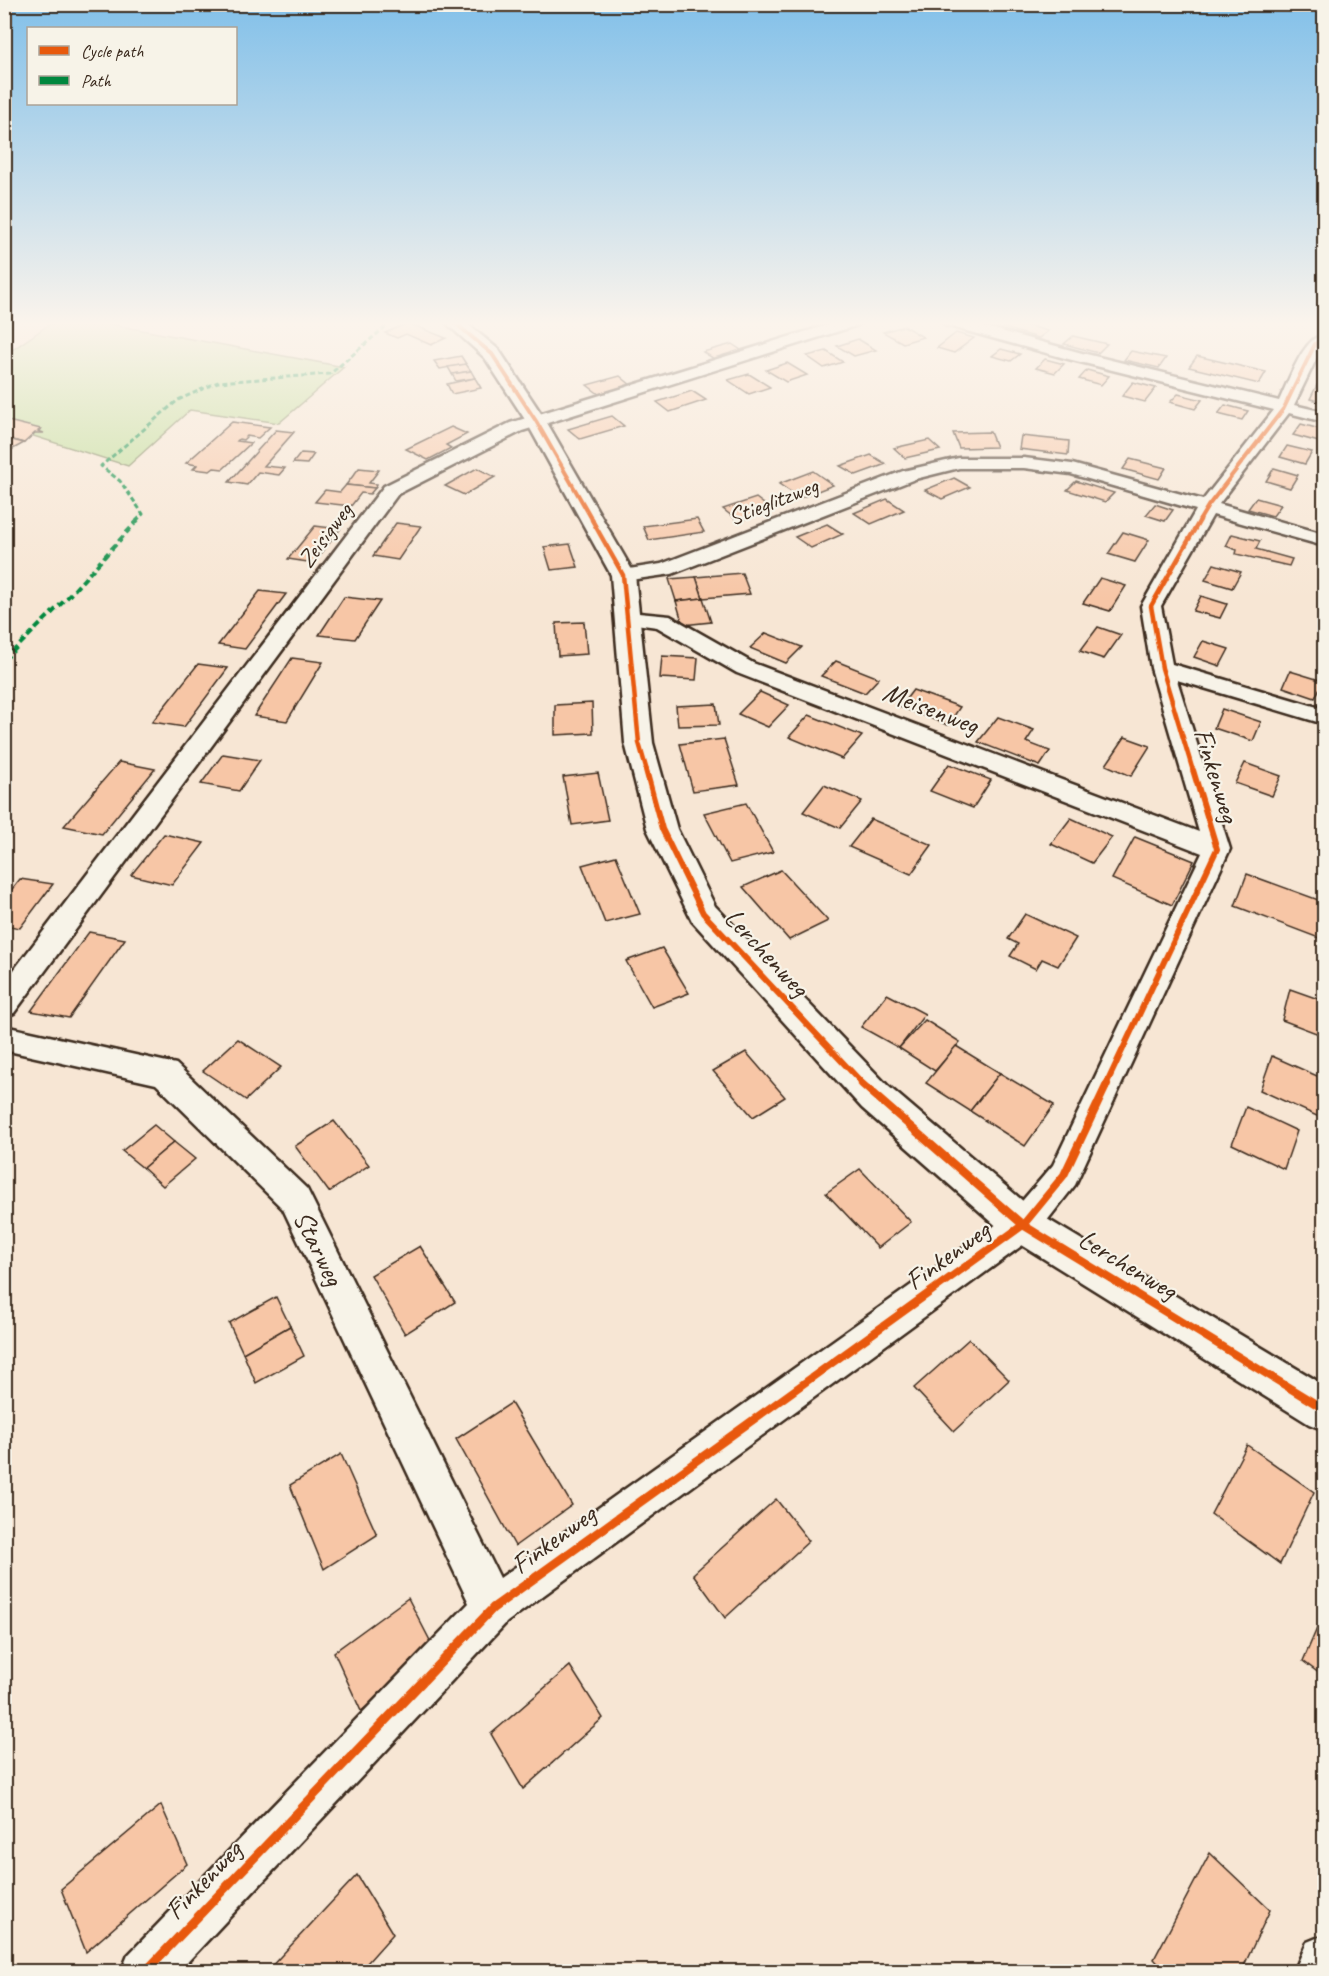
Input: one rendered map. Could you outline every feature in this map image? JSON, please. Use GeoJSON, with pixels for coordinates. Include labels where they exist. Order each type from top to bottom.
{"type":"FeatureCollection","features":[{"type":"Feature","properties":{"kind":"street","name":"Lerchenweg"},"geometry":{"type":"LineString","coordinates":[[532,414],[623,575],[639,743],[662,829],[703,913],[874,1097],[1023,1225],[1324,1409]]}},
{"type":"Feature","properties":{"kind":"street","name":"Zeisigweg"},"geometry":{"type":"LineString","coordinates":[[4,1005],[391,490],[516,427],[558,414]]}},
{"type":"Feature","properties":{"kind":"street","name":"Finkenweg"},"geometry":{"type":"LineString","coordinates":[[145,1971],[493,1608],[1023,1225],[1064,1175],[1217,849],[1162,668],[1151,606],[1208,506],[1279,414]]}},
{"type":"Feature","properties":{"kind":"street","name":"Stieglitzweg"},"geometry":{"type":"LineString","coordinates":[[623,575],[665,570],[909,475],[959,463],[1024,463],[1072,469],[1324,540]]}},
{"type":"Feature","properties":{"kind":"street","name":"Meisenweg"},"geometry":{"type":"LineString","coordinates":[[628,618],[662,621],[745,668],[1217,849]]}},
{"type":"Feature","properties":{"kind":"street"},"geometry":{"type":"LineString","coordinates":[[1162,668],[1324,717]]}},
{"type":"Feature","properties":{"kind":"street","name":"Starweg"},"geometry":{"type":"LineString","coordinates":[[4,1038],[165,1073],[295,1198],[493,1608]]}},
{"type":"Feature","properties":{"kind":"street"},"geometry":{"type":"LineString","coordinates":[[1318,1971],[1324,1959]]}},
{"type":"Feature","properties":{"kind":"green space"},"geometry":{"type":"Polygon","coordinates":[[[5,414],[185,414],[128,466],[5,427],[5,414]]]}},
{"type":"Feature","properties":{"kind":"green space"},"geometry":{"type":"Polygon","coordinates":[[[219,414],[289,414],[279,423],[219,414]]]}},
{"type":"Feature","properties":{"kind":"building"},"geometry":{"type":"Polygon","coordinates":[[[1219,414],[1246,414],[1242,420],[1219,414]]]}},
{"type":"Feature","properties":{"kind":"building"},"geometry":{"type":"Polygon","coordinates":[[[612,416],[624,426],[580,439],[568,429],[612,416]]]}},
{"type":"Feature","properties":{"kind":"building"},"geometry":{"type":"Polygon","coordinates":[[[4,420],[41,429],[38,431],[44,433],[35,433],[24,443],[4,438],[4,420]]]}},
{"type":"Feature","properties":{"kind":"building"},"geometry":{"type":"Polygon","coordinates":[[[232,422],[270,427],[258,438],[247,436],[243,440],[239,439],[237,441],[251,443],[223,469],[214,468],[210,471],[193,469],[197,465],[186,463],[232,422]]]}},
{"type":"Feature","properties":{"kind":"building"},"geometry":{"type":"Polygon","coordinates":[[[1301,424],[1324,430],[1319,442],[1293,435],[1301,424]]]}},
{"type":"Feature","properties":{"kind":"building"},"geometry":{"type":"Polygon","coordinates":[[[451,427],[467,434],[446,445],[451,448],[428,460],[406,449],[451,427]]]}},
{"type":"Feature","properties":{"kind":"building"},"geometry":{"type":"Polygon","coordinates":[[[276,430],[294,432],[264,466],[285,468],[279,475],[258,472],[247,485],[229,482],[276,430]]]}},
{"type":"Feature","properties":{"kind":"building"},"geometry":{"type":"Polygon","coordinates":[[[990,432],[996,447],[959,448],[953,433],[990,432]]]}},
{"type":"Feature","properties":{"kind":"building"},"geometry":{"type":"Polygon","coordinates":[[[1021,436],[1069,441],[1068,455],[1019,449],[1021,436]]]}},
{"type":"Feature","properties":{"kind":"building"},"geometry":{"type":"Polygon","coordinates":[[[4,438],[24,443],[4,454],[4,438]]]}},
{"type":"Feature","properties":{"kind":"building"},"geometry":{"type":"Polygon","coordinates":[[[929,440],[940,450],[905,458],[894,448],[929,440]]]}},
{"type":"Feature","properties":{"kind":"building"},"geometry":{"type":"Polygon","coordinates":[[[1287,446],[1312,452],[1305,464],[1280,457],[1287,446]]]}},
{"type":"Feature","properties":{"kind":"building"},"geometry":{"type":"Polygon","coordinates":[[[301,453],[314,454],[307,464],[293,463],[301,453]]]}},
{"type":"Feature","properties":{"kind":"building"},"geometry":{"type":"Polygon","coordinates":[[[871,455],[886,464],[856,475],[840,466],[871,455]]]}},
{"type":"Feature","properties":{"kind":"building"},"geometry":{"type":"Polygon","coordinates":[[[1130,459],[1166,468],[1159,479],[1123,469],[1130,459]]]}},
{"type":"Feature","properties":{"kind":"building"},"geometry":{"type":"Polygon","coordinates":[[[359,468],[379,470],[369,483],[377,484],[375,488],[346,485],[359,468]]]}},
{"type":"Feature","properties":{"kind":"building"},"geometry":{"type":"Polygon","coordinates":[[[477,468],[495,477],[464,495],[445,486],[477,468]]]}},
{"type":"Feature","properties":{"kind":"building"},"geometry":{"type":"Polygon","coordinates":[[[1274,468],[1298,475],[1290,488],[1266,481],[1274,468]]]}},
{"type":"Feature","properties":{"kind":"building"},"geometry":{"type":"Polygon","coordinates":[[[813,471],[833,485],[800,498],[779,484],[813,471]]]}},
{"type":"Feature","properties":{"kind":"building"},"geometry":{"type":"Polygon","coordinates":[[[954,478],[970,487],[942,499],[925,490],[954,478]]]}},
{"type":"Feature","properties":{"kind":"building"},"geometry":{"type":"Polygon","coordinates":[[[1076,481],[1114,493],[1105,502],[1067,490],[1076,481]]]}},
{"type":"Feature","properties":{"kind":"building"},"geometry":{"type":"Polygon","coordinates":[[[346,485],[375,488],[370,494],[361,493],[351,506],[315,502],[325,490],[340,492],[346,485]]]}},
{"type":"Feature","properties":{"kind":"building"},"geometry":{"type":"Polygon","coordinates":[[[756,498],[772,510],[738,521],[723,509],[756,498]]]}},
{"type":"Feature","properties":{"kind":"building"},"geometry":{"type":"Polygon","coordinates":[[[1256,498],[1281,505],[1273,516],[1248,509],[1256,498]]]}},
{"type":"Feature","properties":{"kind":"building"},"geometry":{"type":"Polygon","coordinates":[[[887,499],[904,510],[871,524],[854,513],[887,499]]]}},
{"type":"Feature","properties":{"kind":"building"},"geometry":{"type":"Polygon","coordinates":[[[1155,504],[1173,510],[1165,521],[1146,515],[1155,504]]]}},
{"type":"Feature","properties":{"kind":"building"},"geometry":{"type":"Polygon","coordinates":[[[697,519],[704,532],[649,540],[643,526],[697,519]]]}},
{"type":"Feature","properties":{"kind":"building"},"geometry":{"type":"Polygon","coordinates":[[[396,523],[421,526],[398,560],[373,556],[396,523]]]}},
{"type":"Feature","properties":{"kind":"building"},"geometry":{"type":"Polygon","coordinates":[[[827,524],[843,534],[811,548],[795,537],[827,524]]]}},
{"type":"Feature","properties":{"kind":"building"},"geometry":{"type":"Polygon","coordinates":[[[315,526],[340,529],[314,563],[288,559],[315,526]]]}},
{"type":"Feature","properties":{"kind":"building"},"geometry":{"type":"Polygon","coordinates":[[[1123,532],[1149,540],[1135,562],[1108,554],[1123,532]]]}},
{"type":"Feature","properties":{"kind":"building"},"geometry":{"type":"Polygon","coordinates":[[[1232,534],[1260,541],[1256,549],[1292,559],[1289,566],[1236,554],[1237,550],[1226,546],[1232,534]]]}},
{"type":"Feature","properties":{"kind":"building"},"geometry":{"type":"Polygon","coordinates":[[[570,544],[578,567],[551,570],[544,547],[570,544]]]}},
{"type":"Feature","properties":{"kind":"building"},"geometry":{"type":"Polygon","coordinates":[[[1214,564],[1241,572],[1232,588],[1205,580],[1214,564]]]}},
{"type":"Feature","properties":{"kind":"building"},"geometry":{"type":"Polygon","coordinates":[[[742,573],[750,594],[703,598],[696,577],[742,573]]]}},
{"type":"Feature","properties":{"kind":"building"},"geometry":{"type":"Polygon","coordinates":[[[696,577],[703,598],[676,601],[669,579],[696,577]]]}},
{"type":"Feature","properties":{"kind":"building"},"geometry":{"type":"Polygon","coordinates":[[[1100,578],[1126,586],[1110,611],[1083,603],[1100,578]]]}},
{"type":"Feature","properties":{"kind":"building"},"geometry":{"type":"Polygon","coordinates":[[[260,591],[286,594],[245,649],[218,645],[260,591]]]}},
{"type":"Feature","properties":{"kind":"building"},"geometry":{"type":"Polygon","coordinates":[[[1201,596],[1227,604],[1220,618],[1193,611],[1201,596]]]}},
{"type":"Feature","properties":{"kind":"building"},"geometry":{"type":"Polygon","coordinates":[[[344,597],[380,601],[355,639],[319,635],[344,597]]]}},
{"type":"Feature","properties":{"kind":"building"},"geometry":{"type":"Polygon","coordinates":[[[703,598],[711,622],[683,625],[676,601],[703,598]]]}},
{"type":"Feature","properties":{"kind":"building"},"geometry":{"type":"Polygon","coordinates":[[[584,622],[587,654],[558,656],[556,623],[584,622]]]}},
{"type":"Feature","properties":{"kind":"building"},"geometry":{"type":"Polygon","coordinates":[[[1098,627],[1121,635],[1104,659],[1080,651],[1098,627]]]}},
{"type":"Feature","properties":{"kind":"building"},"geometry":{"type":"Polygon","coordinates":[[[766,633],[802,647],[786,663],[750,648],[766,633]]]}},
{"type":"Feature","properties":{"kind":"building"},"geometry":{"type":"Polygon","coordinates":[[[1203,641],[1229,649],[1220,666],[1194,657],[1203,641]]]}},
{"type":"Feature","properties":{"kind":"building"},"geometry":{"type":"Polygon","coordinates":[[[662,656],[698,658],[696,680],[660,678],[662,656]]]}},
{"type":"Feature","properties":{"kind":"building"},"geometry":{"type":"Polygon","coordinates":[[[292,658],[323,662],[287,721],[254,716],[292,658]]]}},
{"type":"Feature","properties":{"kind":"building"},"geometry":{"type":"Polygon","coordinates":[[[836,661],[879,678],[865,693],[821,676],[836,661]]]}},
{"type":"Feature","properties":{"kind":"building"},"geometry":{"type":"Polygon","coordinates":[[[198,664],[228,668],[184,727],[152,722],[198,664]]]}},
{"type":"Feature","properties":{"kind":"building"},"geometry":{"type":"Polygon","coordinates":[[[1290,671],[1323,681],[1315,698],[1283,687],[1290,671]]]}},
{"type":"Feature","properties":{"kind":"building"},"geometry":{"type":"Polygon","coordinates":[[[913,690],[960,707],[948,725],[900,707],[913,690]]]}},
{"type":"Feature","properties":{"kind":"building"},"geometry":{"type":"Polygon","coordinates":[[[760,692],[789,705],[768,727],[738,714],[760,692]]]}},
{"type":"Feature","properties":{"kind":"building"},"geometry":{"type":"Polygon","coordinates":[[[592,703],[593,733],[555,735],[555,705],[592,703]]]}},
{"type":"Feature","properties":{"kind":"building"},"geometry":{"type":"Polygon","coordinates":[[[716,704],[719,725],[678,726],[676,706],[716,704]]]}},
{"type":"Feature","properties":{"kind":"building"},"geometry":{"type":"Polygon","coordinates":[[[1222,709],[1261,722],[1253,741],[1214,728],[1222,709]]]}},
{"type":"Feature","properties":{"kind":"building"},"geometry":{"type":"Polygon","coordinates":[[[809,715],[862,736],[842,759],[789,737],[809,715]]]}},
{"type":"Feature","properties":{"kind":"building"},"geometry":{"type":"Polygon","coordinates":[[[998,717],[1034,730],[1026,742],[1050,751],[1040,766],[978,742],[998,717]]]}},
{"type":"Feature","properties":{"kind":"building"},"geometry":{"type":"Polygon","coordinates":[[[1125,737],[1150,746],[1131,776],[1106,765],[1125,737]]]}},
{"type":"Feature","properties":{"kind":"building"},"geometry":{"type":"Polygon","coordinates":[[[724,739],[739,785],[693,791],[680,744],[724,739]]]}},
{"type":"Feature","properties":{"kind":"building"},"geometry":{"type":"Polygon","coordinates":[[[223,754],[260,760],[239,791],[201,784],[223,754]]]}},
{"type":"Feature","properties":{"kind":"building"},"geometry":{"type":"Polygon","coordinates":[[[119,762],[155,769],[102,834],[64,826],[119,762]]]}},
{"type":"Feature","properties":{"kind":"building"},"geometry":{"type":"Polygon","coordinates":[[[1245,763],[1281,776],[1272,796],[1235,783],[1245,763]]]}},
{"type":"Feature","properties":{"kind":"building"},"geometry":{"type":"Polygon","coordinates":[[[949,764],[991,780],[973,808],[930,791],[949,764]]]}},
{"type":"Feature","properties":{"kind":"building"},"geometry":{"type":"Polygon","coordinates":[[[598,773],[608,820],[572,825],[563,777],[598,773]]]}},
{"type":"Feature","properties":{"kind":"building"},"geometry":{"type":"Polygon","coordinates":[[[824,785],[862,801],[840,828],[803,812],[824,785]]]}},
{"type":"Feature","properties":{"kind":"building"},"geometry":{"type":"Polygon","coordinates":[[[746,803],[773,852],[730,863],[704,813],[746,803]]]}},
{"type":"Feature","properties":{"kind":"building"},"geometry":{"type":"Polygon","coordinates":[[[1071,818],[1112,837],[1092,863],[1051,844],[1071,818]]]}},
{"type":"Feature","properties":{"kind":"building"},"geometry":{"type":"Polygon","coordinates":[[[871,819],[932,845],[911,874],[849,847],[871,819]]]}},
{"type":"Feature","properties":{"kind":"building"},"geometry":{"type":"Polygon","coordinates":[[[164,834],[204,843],[172,885],[131,875],[164,834]]]}},
{"type":"Feature","properties":{"kind":"building"},"geometry":{"type":"Polygon","coordinates":[[[1135,837],[1194,861],[1172,905],[1112,879],[1135,837]]]}},
{"type":"Feature","properties":{"kind":"building"},"geometry":{"type":"Polygon","coordinates":[[[616,856],[640,914],[605,923],[582,865],[616,856]]]}},
{"type":"Feature","properties":{"kind":"building"},"geometry":{"type":"Polygon","coordinates":[[[781,870],[828,921],[789,940],[743,887],[781,870]]]}},
{"type":"Feature","properties":{"kind":"building"},"geometry":{"type":"Polygon","coordinates":[[[1247,874],[1324,902],[1324,940],[1235,906],[1247,874]]]}},
{"type":"Feature","properties":{"kind":"building"},"geometry":{"type":"Polygon","coordinates":[[[20,879],[53,884],[20,928],[4,925],[4,899],[20,879]]]}},
{"type":"Feature","properties":{"kind":"building"},"geometry":{"type":"Polygon","coordinates":[[[1025,914],[1076,938],[1058,966],[1042,959],[1036,969],[1010,956],[1018,944],[1008,939],[1025,914]]]}},
{"type":"Feature","properties":{"kind":"building"},"geometry":{"type":"Polygon","coordinates":[[[89,932],[125,939],[69,1018],[31,1011],[89,932]]]}},
{"type":"Feature","properties":{"kind":"building"},"geometry":{"type":"Polygon","coordinates":[[[662,948],[689,993],[652,1007],[626,961],[662,948]]]}},
{"type":"Feature","properties":{"kind":"building"},"geometry":{"type":"Polygon","coordinates":[[[1290,989],[1324,1001],[1324,1036],[1282,1020],[1290,989]]]}},
{"type":"Feature","properties":{"kind":"building"},"geometry":{"type":"Polygon","coordinates":[[[887,994],[925,1014],[899,1048],[861,1027],[887,994]]]}},
{"type":"Feature","properties":{"kind":"building"},"geometry":{"type":"Polygon","coordinates":[[[925,1020],[960,1042],[935,1071],[899,1048],[925,1020]]]}},
{"type":"Feature","properties":{"kind":"building"},"geometry":{"type":"Polygon","coordinates":[[[238,1039],[281,1067],[246,1100],[203,1071],[238,1039]]]}},
{"type":"Feature","properties":{"kind":"building"},"geometry":{"type":"Polygon","coordinates":[[[956,1046],[1000,1073],[970,1111],[926,1083],[956,1046]]]}},
{"type":"Feature","properties":{"kind":"building"},"geometry":{"type":"Polygon","coordinates":[[[746,1052],[785,1097],[753,1117],[713,1071],[746,1052]]]}},
{"type":"Feature","properties":{"kind":"building"},"geometry":{"type":"Polygon","coordinates":[[[1272,1056],[1324,1079],[1324,1101],[1319,1117],[1260,1090],[1272,1056]]]}},
{"type":"Feature","properties":{"kind":"building"},"geometry":{"type":"Polygon","coordinates":[[[1000,1073],[1054,1105],[1025,1146],[970,1111],[1000,1073]]]}},
{"type":"Feature","properties":{"kind":"building"},"geometry":{"type":"Polygon","coordinates":[[[1246,1107],[1297,1131],[1284,1169],[1232,1144],[1246,1107]]]}},
{"type":"Feature","properties":{"kind":"building"},"geometry":{"type":"Polygon","coordinates":[[[334,1121],[369,1165],[329,1192],[295,1146],[334,1121]]]}},
{"type":"Feature","properties":{"kind":"building"},"geometry":{"type":"Polygon","coordinates":[[[154,1125],[174,1142],[143,1168],[122,1151],[154,1125]]]}},
{"type":"Feature","properties":{"kind":"building"},"geometry":{"type":"Polygon","coordinates":[[[174,1142],[195,1159],[163,1186],[143,1168],[174,1142]]]}},
{"type":"Feature","properties":{"kind":"building"},"geometry":{"type":"Polygon","coordinates":[[[860,1169],[911,1222],[878,1248],[826,1193],[860,1169]]]}},
{"type":"Feature","properties":{"kind":"building"},"geometry":{"type":"Polygon","coordinates":[[[420,1246],[455,1302],[405,1334],[371,1275],[420,1246]]]}},
{"type":"Feature","properties":{"kind":"building"},"geometry":{"type":"Polygon","coordinates":[[[276,1297],[290,1326],[243,1353],[229,1323],[276,1297]]]}},
{"type":"Feature","properties":{"kind":"building"},"geometry":{"type":"Polygon","coordinates":[[[290,1326],[304,1356],[256,1383],[243,1353],[290,1326]]]}},
{"type":"Feature","properties":{"kind":"building"},"geometry":{"type":"Polygon","coordinates":[[[969,1339],[1009,1380],[954,1431],[914,1388],[969,1339]]]}},
{"type":"Feature","properties":{"kind":"building"},"geometry":{"type":"Polygon","coordinates":[[[511,1403],[572,1505],[515,1546],[456,1439],[511,1403]]]}},
{"type":"Feature","properties":{"kind":"building"},"geometry":{"type":"Polygon","coordinates":[[[1247,1445],[1314,1492],[1280,1564],[1211,1514],[1247,1445]]]}},
{"type":"Feature","properties":{"kind":"building"},"geometry":{"type":"Polygon","coordinates":[[[341,1454],[377,1535],[324,1569],[290,1485],[341,1454]]]}},
{"type":"Feature","properties":{"kind":"building"},"geometry":{"type":"Polygon","coordinates":[[[776,1499],[809,1541],[725,1618],[693,1574],[776,1499]]]}},
{"type":"Feature","properties":{"kind":"building"},"geometry":{"type":"Polygon","coordinates":[[[408,1598],[437,1654],[361,1711],[334,1652],[408,1598]]]}},
{"type":"Feature","properties":{"kind":"building"},"geometry":{"type":"Polygon","coordinates":[[[1324,1612],[1324,1677],[1303,1661],[1324,1612]]]}},
{"type":"Feature","properties":{"kind":"building"},"geometry":{"type":"Polygon","coordinates":[[[570,1666],[603,1718],[523,1789],[491,1734],[570,1666]]]}},
{"type":"Feature","properties":{"kind":"building"},"geometry":{"type":"Polygon","coordinates":[[[161,1805],[187,1864],[86,1952],[61,1889],[161,1805]]]}},
{"type":"Feature","properties":{"kind":"building"},"geometry":{"type":"Polygon","coordinates":[[[1210,1853],[1270,1910],[1241,1972],[1166,1972],[1154,1959],[1210,1853]]]}},
{"type":"Feature","properties":{"kind":"building"},"geometry":{"type":"Polygon","coordinates":[[[357,1875],[393,1934],[359,1972],[266,1972],[357,1875]]]}},
{"type":"Feature","properties":{"kind":"marked path"},"geometry":{"type":"LineString","coordinates":[[4,660],[66,599],[143,514],[120,481],[101,466],[161,414]]}},
{"type":"Feature","properties":{"kind":"cycle path"},"geometry":{"type":"LineString","coordinates":[[532,414],[623,575],[639,743],[662,829],[703,913],[875,1097],[1023,1225],[1324,1409]]}},
{"type":"Feature","properties":{"kind":"cycle path"},"geometry":{"type":"LineString","coordinates":[[145,1972],[493,1608],[1023,1225],[1064,1175],[1217,849],[1162,668],[1151,606],[1208,506],[1279,414]]}}]}
